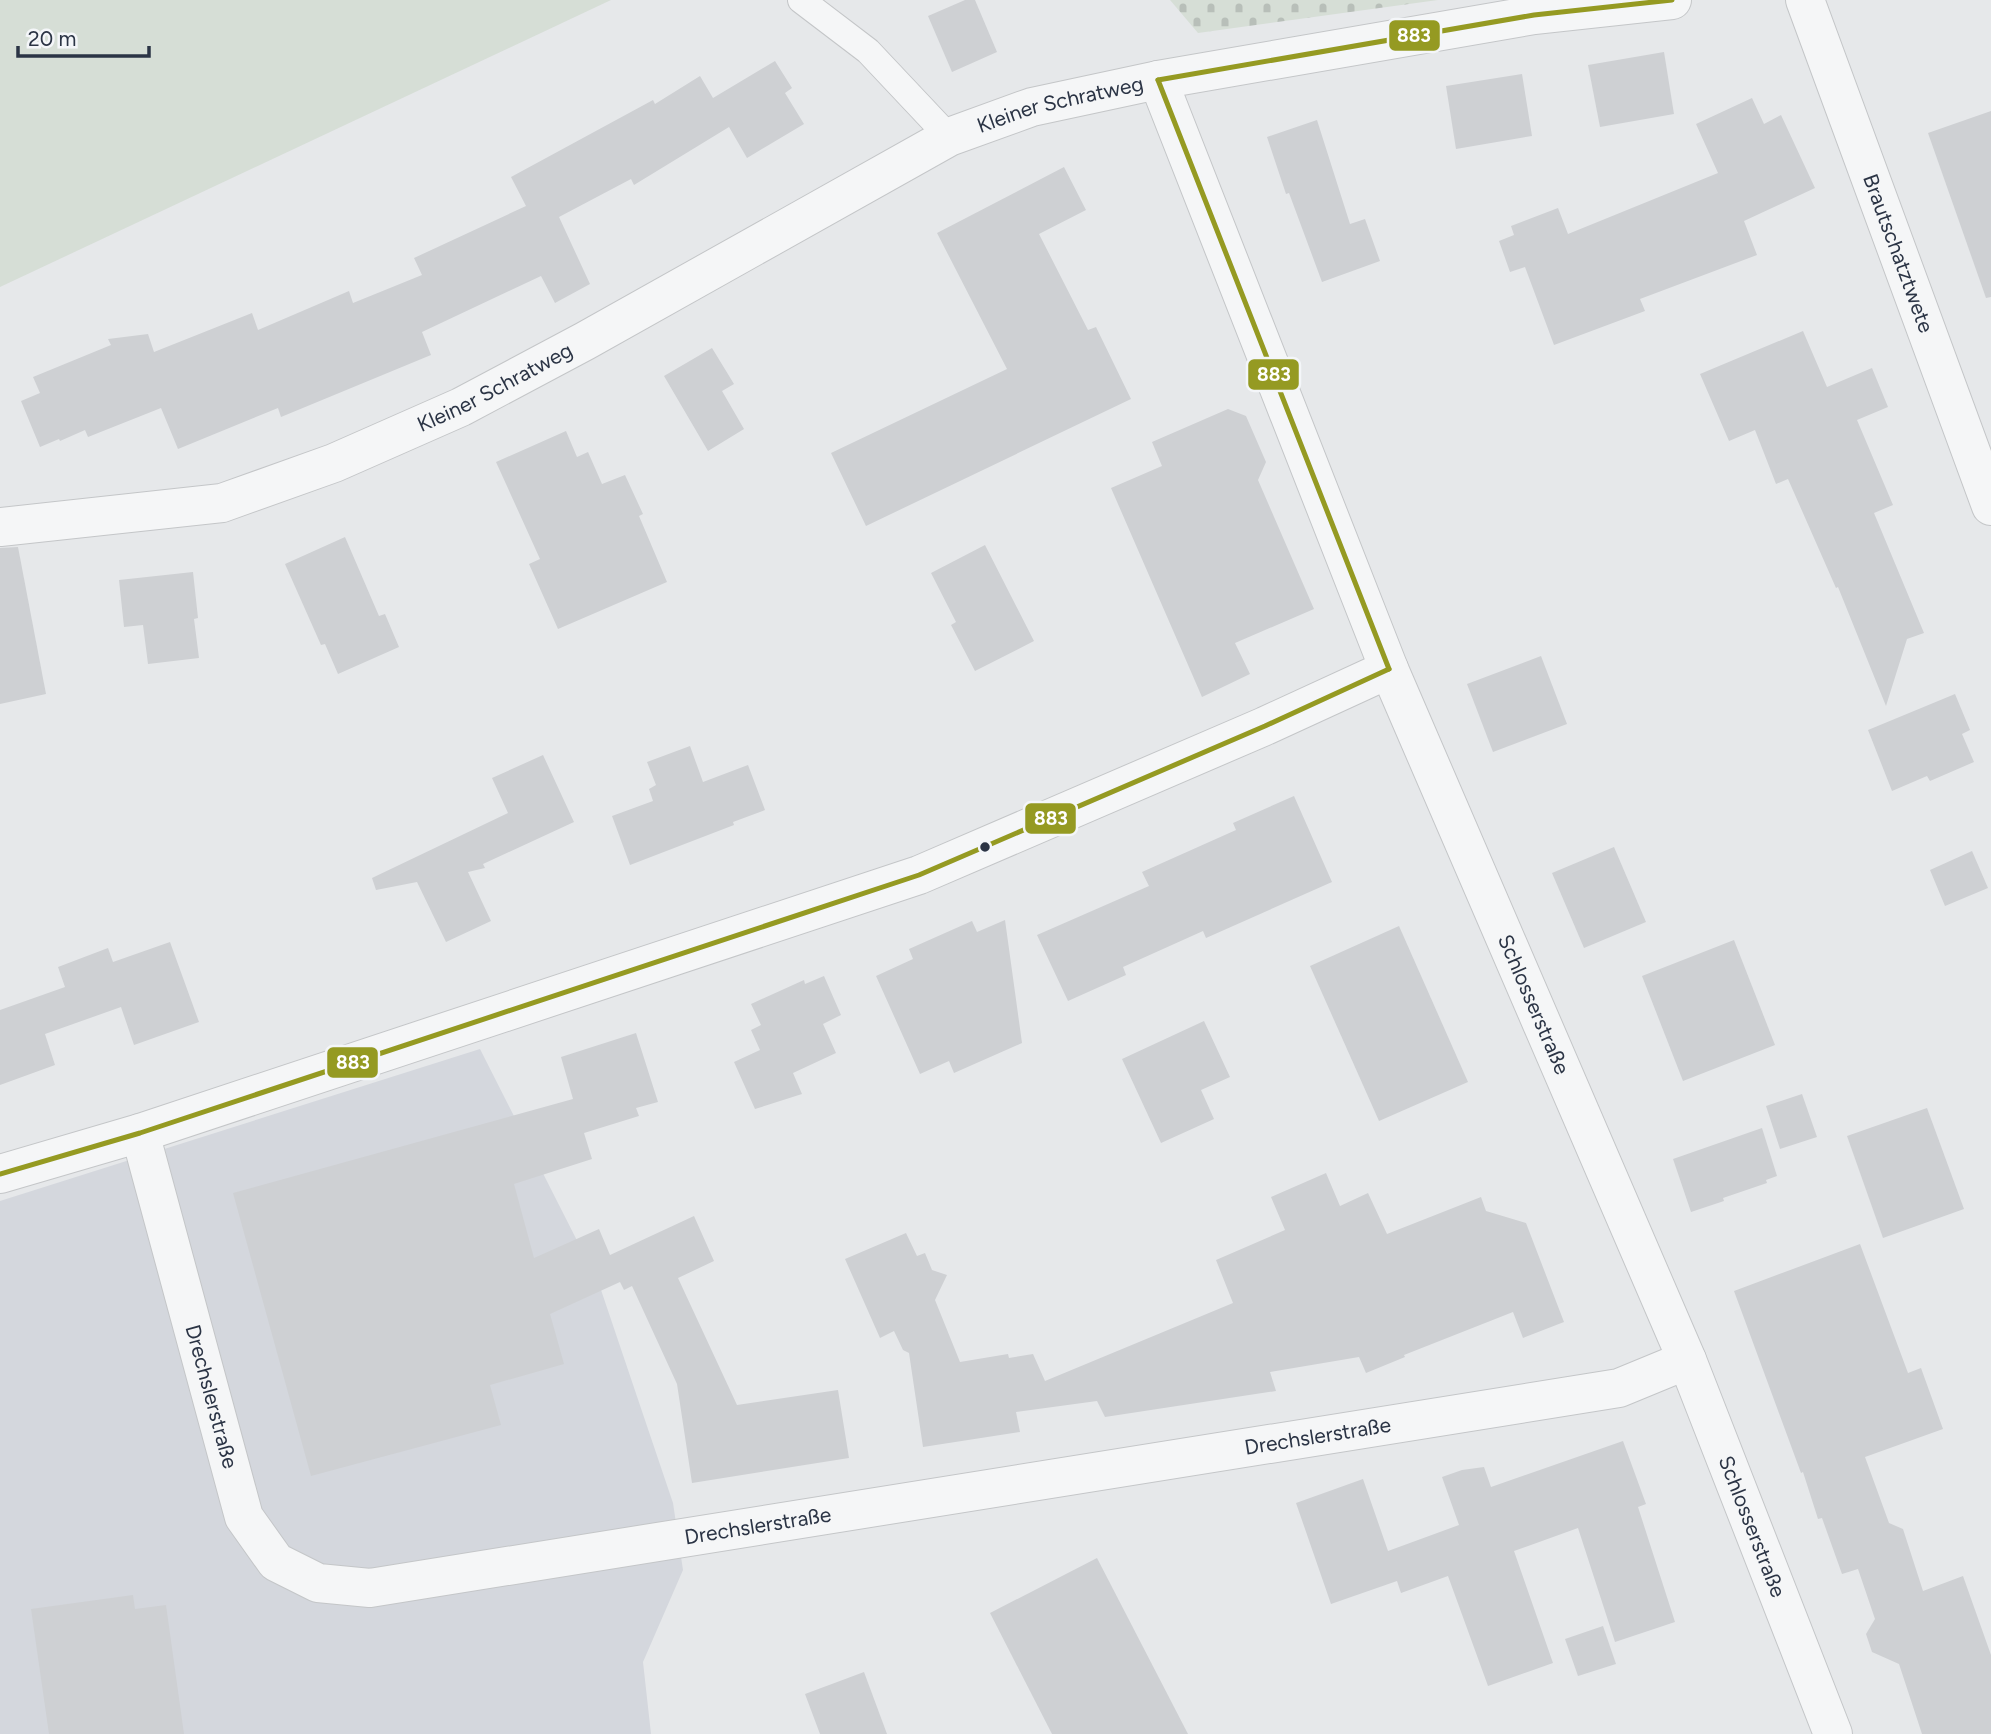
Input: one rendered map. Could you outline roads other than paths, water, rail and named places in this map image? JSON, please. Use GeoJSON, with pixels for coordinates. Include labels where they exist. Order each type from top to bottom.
{"type":"FeatureCollection","features":[{"type":"Feature","properties":{"kind":"street","name":"Kleiner Schratweg"},"geometry":{"type":"LineString","coordinates":[[0,527],[222,503],[334,463],[461,407],[585,341],[949,137],[1032,107],[1158,80],[1534,15],[1672,0]]}},
{"type":"Feature","properties":{"kind":"street","name":"Brautschatztwete"},"geometry":{"type":"LineString","coordinates":[[1805,0],[1991,506]]}},
{"type":"Feature","properties":{"kind":"street","name":"Schlosserstraße"},"geometry":{"type":"LineString","coordinates":[[1158,80],[1388,669],[1687,1360],[1833,1734]]}},
{"type":"Feature","properties":{"kind":"street"},"geometry":{"type":"LineString","coordinates":[[0,1174],[140,1133],[919,875],[1265,726],[1388,669]]}},
{"type":"Feature","properties":{"kind":"street","name":"Drechslerstraße"},"geometry":{"type":"LineString","coordinates":[[140,1133],[244,1517],[276,1562],[318,1583],[370,1588],[1619,1388],[1687,1360]]}},
{"type":"Feature","properties":{"kind":"lane","name":"Kleiner Schratweg"},"geometry":{"type":"LineString","coordinates":[[802,0],[868,51],[949,137]]}}]}
